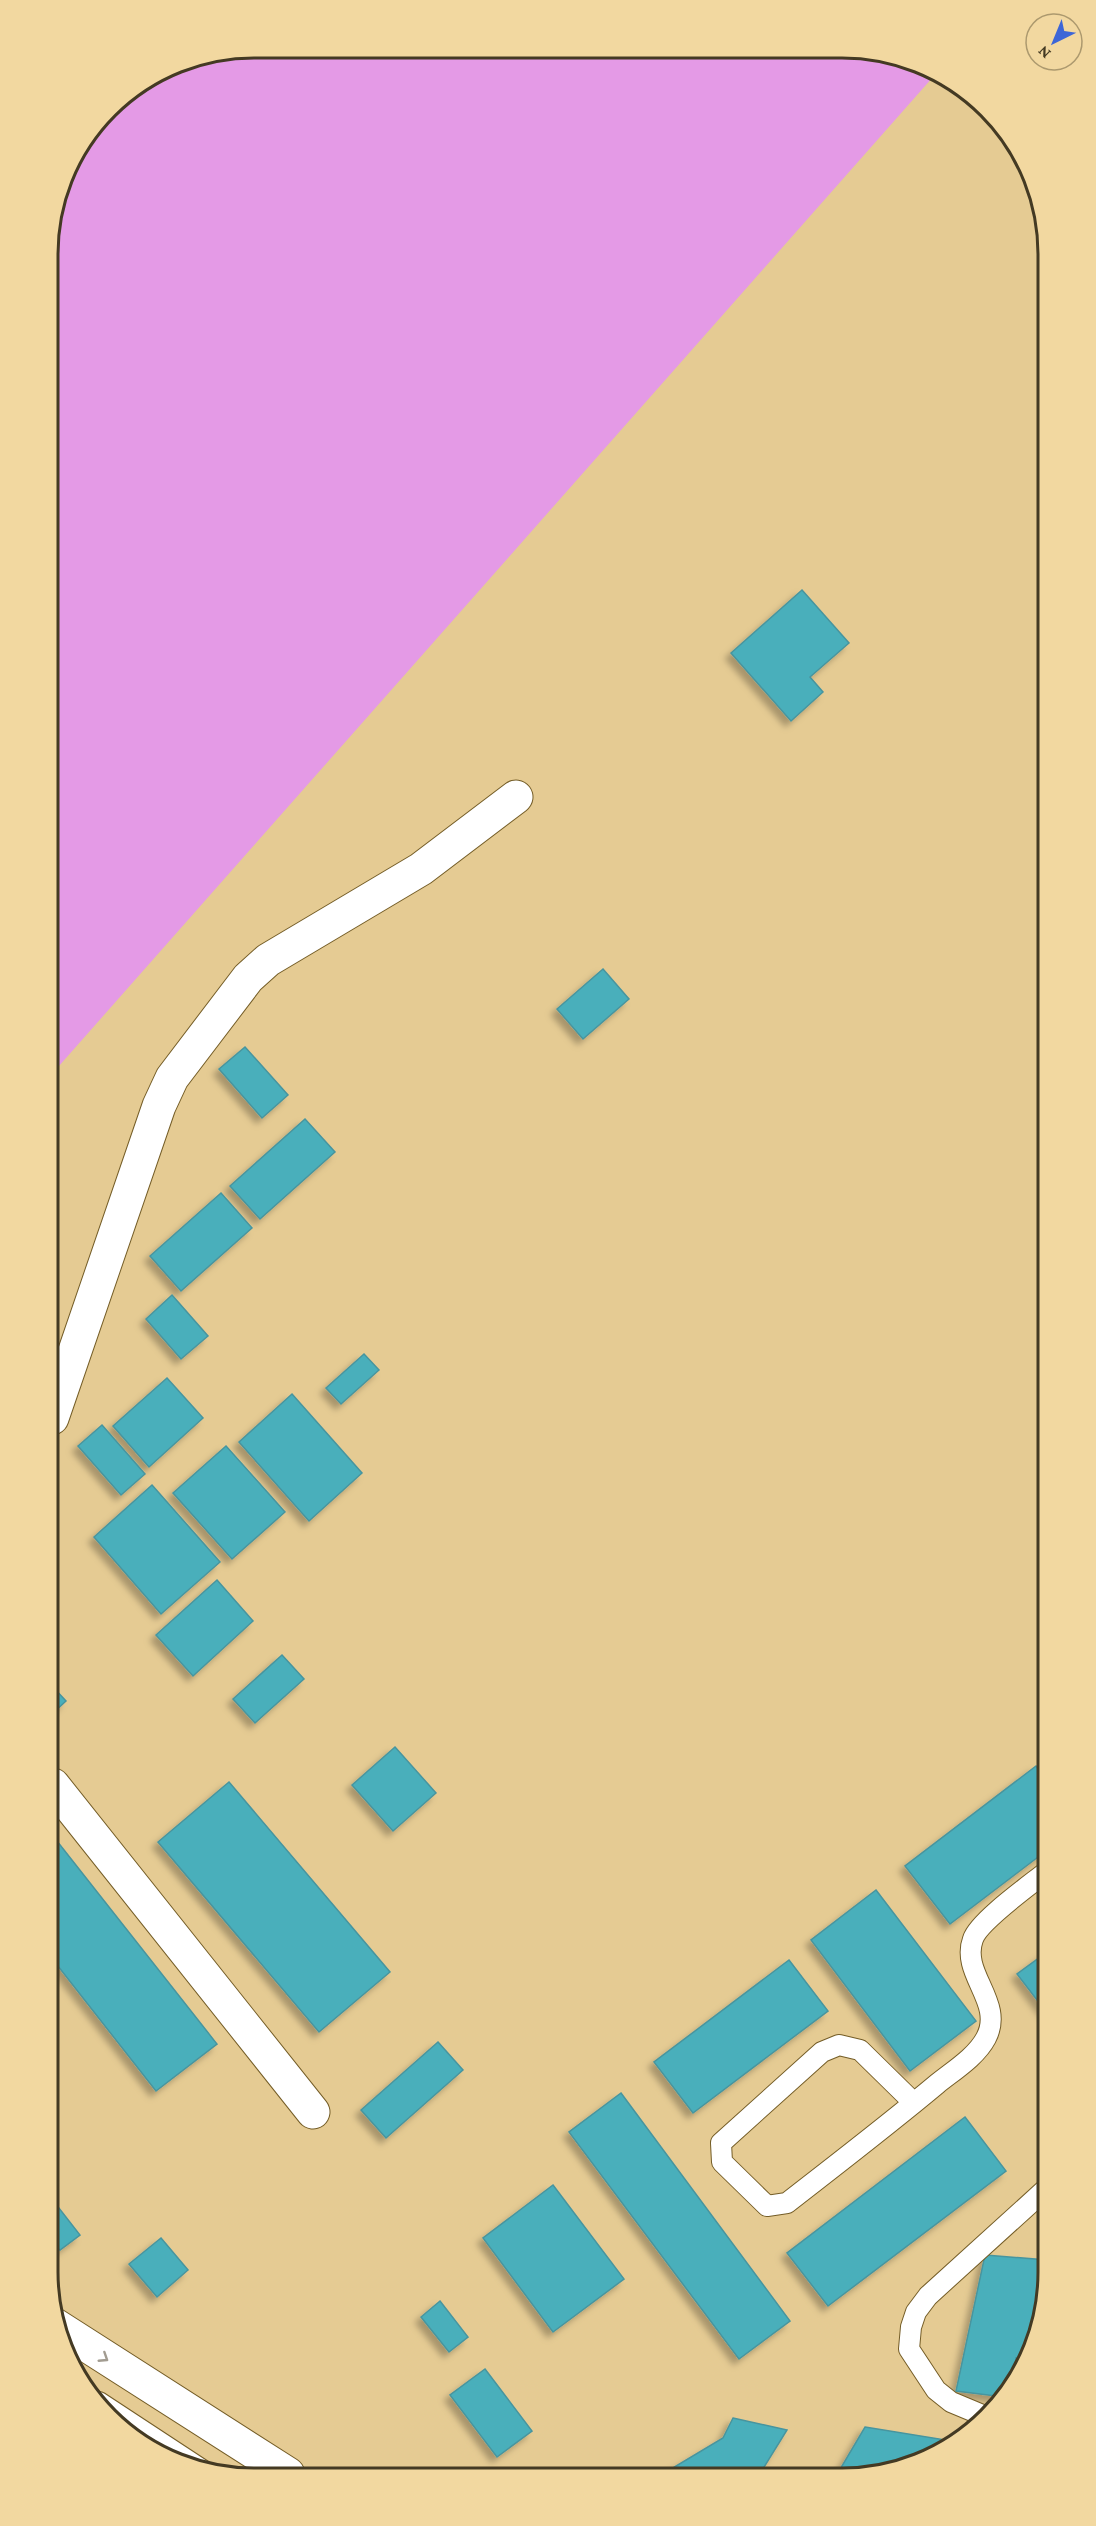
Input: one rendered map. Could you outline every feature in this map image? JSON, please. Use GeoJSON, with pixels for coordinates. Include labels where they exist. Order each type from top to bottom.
{"type":"FeatureCollection","features":[{"type":"Feature","properties":{"kind":"street"},"geometry":{"type":"LineString","coordinates":[[58,1399],[159,1106],[172,1078],[248,978],[268,960],[421,868],[516,797]]}},
{"type":"Feature","properties":{"kind":"street"},"geometry":{"type":"LineString","coordinates":[[58,1792],[312,2112]]}},
{"type":"Feature","properties":{"kind":"street"},"geometry":{"type":"LineString","coordinates":[[69,2334],[279,2468]]}},
{"type":"Feature","properties":{"kind":"lane"},"geometry":{"type":"LineString","coordinates":[[914,2103],[860,2050],[839,2045],[822,2052],[721,2143],[722,2162],[767,2206],[788,2203],[914,2103],[971,2056],[986,2039],[992,2023],[990,2005],[970,1960],[973,1938],[987,1921],[1037,1879]]}},
{"type":"Feature","properties":{"kind":"lane"},"geometry":{"type":"LineString","coordinates":[[977,2413],[951,2402],[936,2390],[909,2349],[911,2327],[916,2312],[928,2296],[1037,2197]]}},
{"type":"Feature","properties":{"kind":"lane"},"geometry":{"type":"LineString","coordinates":[[129,2422],[165,2445]]}},
{"type":"Feature","properties":{"kind":"shaded area"},"geometry":{"type":"Polygon","coordinates":[[[842,58],[880,62],[905,69],[930,80],[59,1066],[59,241],[65,204],[73,179],[91,146],[107,125],[146,91],[179,73],[216,62],[241,59],[842,58]]]}},
{"type":"Feature","properties":{"kind":"building"},"geometry":{"type":"Polygon","coordinates":[[[802,590],[849,643],[810,677],[823,692],[791,721],[731,653],[802,590]]]}},
{"type":"Feature","properties":{"kind":"building"},"geometry":{"type":"Polygon","coordinates":[[[603,969],[629,999],[583,1039],[557,1009],[603,969]]]}},
{"type":"Feature","properties":{"kind":"building"},"geometry":{"type":"Polygon","coordinates":[[[245,1047],[288,1095],[262,1118],[219,1069],[245,1047]]]}},
{"type":"Feature","properties":{"kind":"building"},"geometry":{"type":"Polygon","coordinates":[[[305,1119],[335,1152],[260,1219],[230,1186],[305,1119]]]}},
{"type":"Feature","properties":{"kind":"building"},"geometry":{"type":"Polygon","coordinates":[[[221,1193],[252,1228],[181,1291],[150,1256],[221,1193]]]}},
{"type":"Feature","properties":{"kind":"building"},"geometry":{"type":"Polygon","coordinates":[[[172,1295],[208,1336],[181,1359],[146,1319],[172,1295]]]}},
{"type":"Feature","properties":{"kind":"building"},"geometry":{"type":"Polygon","coordinates":[[[364,1354],[379,1370],[341,1404],[326,1388],[364,1354]]]}},
{"type":"Feature","properties":{"kind":"building"},"geometry":{"type":"Polygon","coordinates":[[[167,1378],[203,1418],[149,1467],[113,1426],[167,1378]]]}},
{"type":"Feature","properties":{"kind":"building"},"geometry":{"type":"Polygon","coordinates":[[[292,1394],[362,1473],[309,1521],[239,1442],[292,1394]]]}},
{"type":"Feature","properties":{"kind":"building"},"geometry":{"type":"Polygon","coordinates":[[[102,1425],[145,1474],[121,1495],[78,1446],[102,1425]]]}},
{"type":"Feature","properties":{"kind":"building"},"geometry":{"type":"Polygon","coordinates":[[[226,1446],[285,1512],[232,1559],[173,1493],[226,1446]]]}},
{"type":"Feature","properties":{"kind":"building"},"geometry":{"type":"Polygon","coordinates":[[[152,1485],[220,1562],[161,1614],[94,1537],[152,1485]]]}},
{"type":"Feature","properties":{"kind":"building"},"geometry":{"type":"Polygon","coordinates":[[[217,1580],[253,1621],[193,1676],[156,1635],[217,1580]]]}},
{"type":"Feature","properties":{"kind":"building"},"geometry":{"type":"Polygon","coordinates":[[[282,1655],[304,1679],[255,1723],[233,1699],[282,1655]]]}},
{"type":"Feature","properties":{"kind":"building"},"geometry":{"type":"Polygon","coordinates":[[[58,1693],[66,1701],[58,1708],[58,1693]]]}},
{"type":"Feature","properties":{"kind":"building"},"geometry":{"type":"Polygon","coordinates":[[[395,1747],[436,1793],[393,1831],[352,1785],[395,1747]]]}},
{"type":"Feature","properties":{"kind":"building"},"geometry":{"type":"Polygon","coordinates":[[[1036,1766],[1037,1858],[950,1924],[905,1866],[1036,1766]]]}},
{"type":"Feature","properties":{"kind":"building"},"geometry":{"type":"Polygon","coordinates":[[[229,1782],[390,1972],[319,2032],[158,1842],[229,1782]]]}},
{"type":"Feature","properties":{"kind":"building"},"geometry":{"type":"Polygon","coordinates":[[[58,1843],[217,2044],[156,2091],[58,1966],[58,1843]]]}},
{"type":"Feature","properties":{"kind":"building"},"geometry":{"type":"Polygon","coordinates":[[[876,1890],[976,2021],[910,2071],[811,1940],[876,1890]]]}},
{"type":"Feature","properties":{"kind":"building"},"geometry":{"type":"Polygon","coordinates":[[[1037,1959],[1037,2000],[1017,1974],[1037,1959]]]}},
{"type":"Feature","properties":{"kind":"building"},"geometry":{"type":"Polygon","coordinates":[[[789,1960],[828,2011],[693,2113],[654,2062],[789,1960]]]}},
{"type":"Feature","properties":{"kind":"building"},"geometry":{"type":"Polygon","coordinates":[[[438,2042],[463,2070],[386,2138],[361,2110],[438,2042]]]}},
{"type":"Feature","properties":{"kind":"building"},"geometry":{"type":"Polygon","coordinates":[[[621,2093],[790,2321],[739,2359],[569,2132],[621,2093]]]}},
{"type":"Feature","properties":{"kind":"building"},"geometry":{"type":"Polygon","coordinates":[[[965,2117],[1006,2171],[828,2306],[787,2253],[965,2117]]]}},
{"type":"Feature","properties":{"kind":"building"},"geometry":{"type":"Polygon","coordinates":[[[553,2185],[624,2279],[553,2332],[483,2238],[553,2185]]]}},
{"type":"Feature","properties":{"kind":"building"},"geometry":{"type":"Polygon","coordinates":[[[58,2207],[80,2235],[60,2250],[58,2249],[58,2207]]]}},
{"type":"Feature","properties":{"kind":"building"},"geometry":{"type":"Polygon","coordinates":[[[161,2238],[188,2270],[157,2297],[129,2264],[161,2238]]]}},
{"type":"Feature","properties":{"kind":"building"},"geometry":{"type":"Polygon","coordinates":[[[985,2255],[1037,2259],[1034,2310],[1023,2347],[1005,2380],[993,2396],[956,2391],[985,2255]]]}},
{"type":"Feature","properties":{"kind":"building"},"geometry":{"type":"Polygon","coordinates":[[[440,2301],[468,2337],[449,2352],[421,2317],[440,2301]]]}},
{"type":"Feature","properties":{"kind":"building"},"geometry":{"type":"Polygon","coordinates":[[[485,2369],[532,2431],[497,2457],[450,2395],[485,2369]]]}},
{"type":"Feature","properties":{"kind":"building"},"geometry":{"type":"Polygon","coordinates":[[[733,2418],[787,2430],[763,2468],[673,2468],[723,2438],[733,2418]]]}},
{"type":"Feature","properties":{"kind":"building"},"geometry":{"type":"Polygon","coordinates":[[[865,2427],[942,2439],[917,2453],[892,2461],[841,2468],[865,2427]]]}}]}
